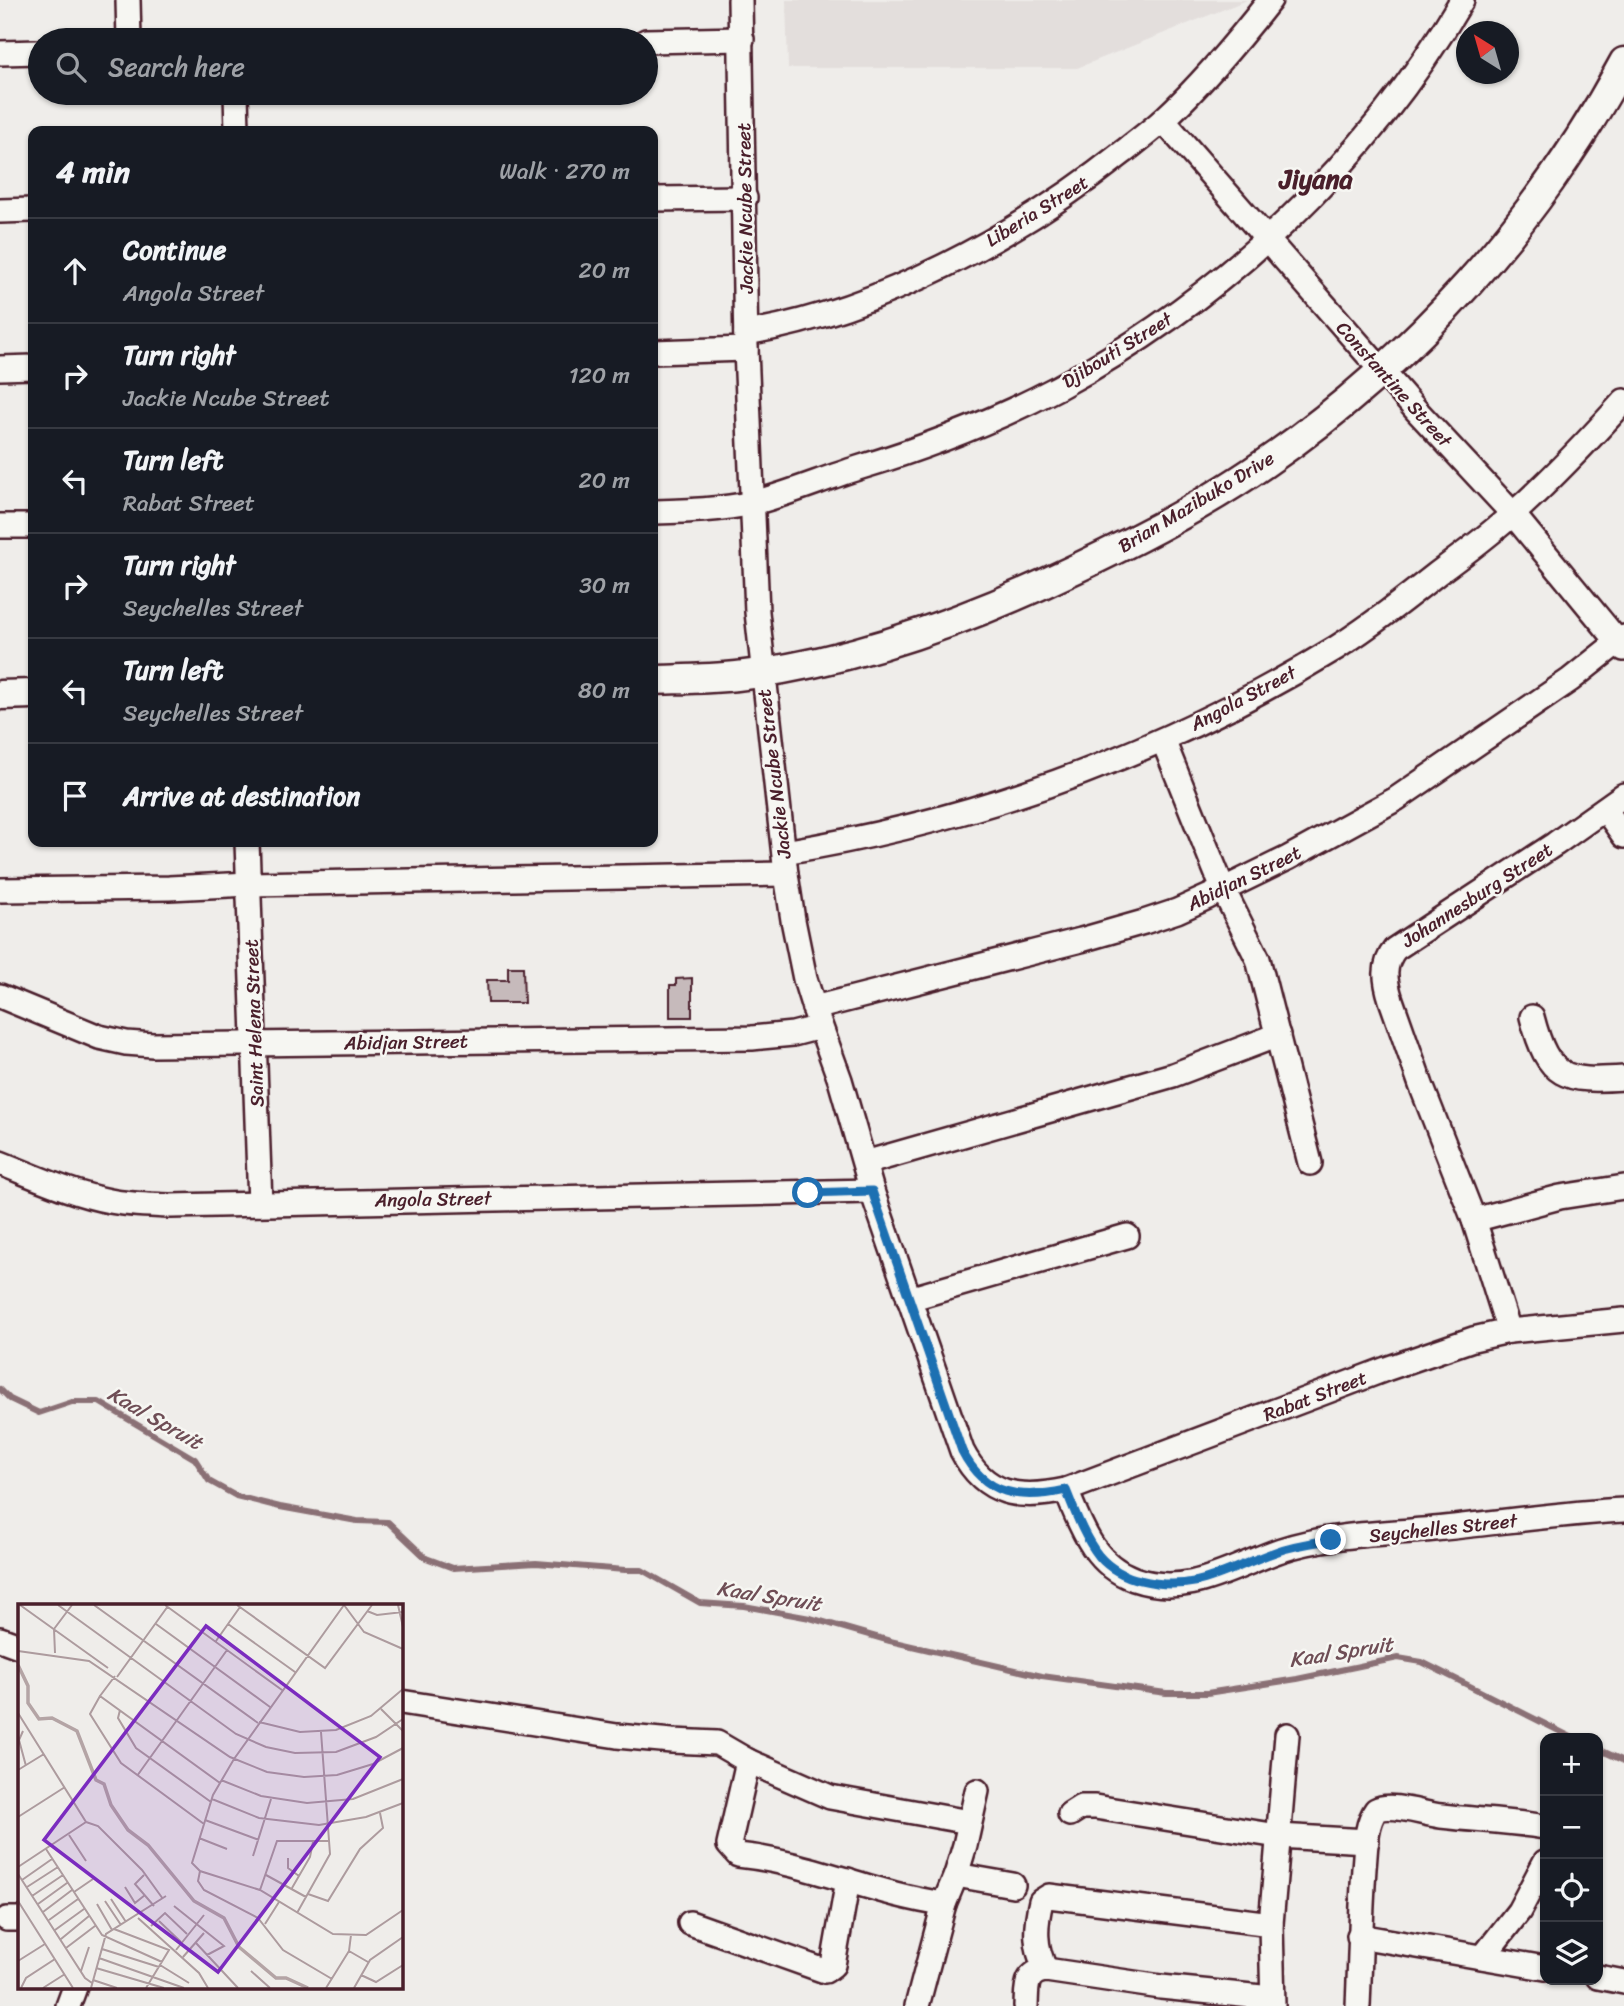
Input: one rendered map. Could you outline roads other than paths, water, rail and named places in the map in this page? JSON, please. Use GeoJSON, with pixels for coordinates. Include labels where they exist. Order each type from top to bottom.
{"type":"FeatureCollection","features":[{"type":"Feature","properties":{"kind":"street"},"geometry":{"type":"LineString","coordinates":[[128,0],[129,28]]}},
{"type":"Feature","properties":{"kind":"street","name":"Jackie Ncube Street"},"geometry":{"type":"LineString","coordinates":[[740,0],[747,341],[757,612],[785,863],[799,953],[872,1191],[966,1459],[990,1485],[1013,1494]]}},
{"type":"Feature","properties":{"kind":"street","name":"Liberia Street"},"geometry":{"type":"LineString","coordinates":[[658,351],[747,341],[844,308],[926,274],[978,248],[1037,214],[1098,172],[1163,120],[1202,81],[1270,0]]}},
{"type":"Feature","properties":{"kind":"street","name":"Djibouti Street"},"geometry":{"type":"LineString","coordinates":[[658,512],[752,503],[934,442],[1007,412],[1104,362],[1197,297],[1266,240],[1338,169],[1383,117],[1462,0]]}},
{"type":"Feature","properties":{"kind":"street"},"geometry":{"type":"LineString","coordinates":[[658,41],[742,39]]}},
{"type":"Feature","properties":{"kind":"street"},"geometry":{"type":"LineString","coordinates":[[0,52],[28,52]]}},
{"type":"Feature","properties":{"kind":"street","name":"Brian Mazibuko Drive"},"geometry":{"type":"LineString","coordinates":[[658,680],[733,677],[792,668],[909,637],[1021,595],[1108,554],[1171,522],[1265,463],[1313,428],[1381,370],[1424,331],[1488,262],[1553,176],[1624,62]]}},
{"type":"Feature","properties":{"kind":"street"},"geometry":{"type":"LineString","coordinates":[[236,105],[237,126]]}},
{"type":"Feature","properties":{"kind":"street","name":"Constantine Street"},"geometry":{"type":"LineString","coordinates":[[1163,120],[1381,370],[1513,514],[1622,643]]}},
{"type":"Feature","properties":{"kind":"street"},"geometry":{"type":"LineString","coordinates":[[658,199],[745,198]]}},
{"type":"Feature","properties":{"kind":"street"},"geometry":{"type":"LineString","coordinates":[[0,211],[28,210]]}},
{"type":"Feature","properties":{"kind":"street"},"geometry":{"type":"LineString","coordinates":[[0,368],[28,367]]}},
{"type":"Feature","properties":{"kind":"street","name":"Angola Street"},"geometry":{"type":"LineString","coordinates":[[0,890],[169,888],[785,863],[1000,803],[1163,740],[1256,694],[1337,647],[1399,604],[1513,514],[1624,401]]}},
{"type":"Feature","properties":{"kind":"street"},"geometry":{"type":"LineString","coordinates":[[0,526],[28,526]]}},
{"type":"Feature","properties":{"kind":"street","name":"Abidjan Street"},"geometry":{"type":"LineString","coordinates":[[0,996],[89,1034],[127,1043],[185,1046],[752,1038],[793,1034],[817,1018],[1177,911],[1288,858],[1396,799],[1622,643]]}},
{"type":"Feature","properties":{"kind":"street"},"geometry":{"type":"LineString","coordinates":[[0,695],[28,694]]}},
{"type":"Feature","properties":{"kind":"street"},"geometry":{"type":"LineString","coordinates":[[1163,740],[1223,889],[1258,959],[1310,1163]]}},
{"type":"Feature","properties":{"kind":"street","name":"Johannesburg Street"},"geometry":{"type":"LineString","coordinates":[[1509,1331],[1475,1220],[1391,999],[1387,987],[1386,965],[1395,949],[1624,795]]}},
{"type":"Feature","properties":{"kind":"street"},"geometry":{"type":"LineString","coordinates":[[1605,809],[1624,836]]}},
{"type":"Feature","properties":{"kind":"street","name":"Saint Helena Street"},"geometry":{"type":"LineString","coordinates":[[247,847],[260,1204]]}},
{"type":"Feature","properties":{"kind":"street"},"geometry":{"type":"LineString","coordinates":[[1532,1017],[1543,1051],[1561,1072],[1573,1078],[1588,1080],[1624,1078]]}},
{"type":"Feature","properties":{"kind":"street"},"geometry":{"type":"LineString","coordinates":[[865,1163],[1173,1074],[1278,1035]]}},
{"type":"Feature","properties":{"kind":"street","name":"Angola Street"},"geometry":{"type":"LineString","coordinates":[[0,1163],[68,1189],[110,1201],[137,1205],[872,1191]]}},
{"type":"Feature","properties":{"kind":"street"},"geometry":{"type":"LineString","coordinates":[[1475,1220],[1560,1197],[1624,1187]]}},
{"type":"Feature","properties":{"kind":"street"},"geometry":{"type":"LineString","coordinates":[[909,1298],[1127,1236]]}},
{"type":"Feature","properties":{"kind":"street","name":"Rabat Street"},"geometry":{"type":"LineString","coordinates":[[1013,1494],[1045,1494],[1066,1490],[1474,1339],[1509,1331],[1624,1320]]}},
{"type":"Feature","properties":{"kind":"street","name":"Seychelles Street"},"geometry":{"type":"LineString","coordinates":[[1066,1490],[1089,1542],[1101,1559],[1114,1570],[1134,1579],[1166,1584],[1194,1583],[1214,1578],[1265,1556],[1305,1544],[1624,1510]]}},
{"type":"Feature","properties":{"kind":"street"},"geometry":{"type":"LineString","coordinates":[[0,1639],[18,1646]]}},
{"type":"Feature","properties":{"kind":"street"},"geometry":{"type":"LineString","coordinates":[[402,1702],[617,1736],[717,1743],[748,1761],[830,1797],[969,1822]]}},
{"type":"Feature","properties":{"kind":"street"},"geometry":{"type":"LineString","coordinates":[[1026,2006],[1030,1978],[1035,1972],[1046,1970],[1273,2002],[1271,1924],[1287,1735]]}},
{"type":"Feature","properties":{"kind":"street"},"geometry":{"type":"LineString","coordinates":[[748,1761],[729,1845],[738,1855],[764,1858],[910,1899],[944,1904]]}},
{"type":"Feature","properties":{"kind":"street"},"geometry":{"type":"LineString","coordinates":[[917,2006],[944,1904],[956,1875],[976,1791]]}},
{"type":"Feature","properties":{"kind":"street"},"geometry":{"type":"LineString","coordinates":[[1070,1814],[1081,1807],[1095,1807],[1278,1836],[1367,1841]]}},
{"type":"Feature","properties":{"kind":"street"},"geometry":{"type":"LineString","coordinates":[[1358,2006],[1359,1936],[1367,1841],[1373,1814],[1380,1807],[1540,1826]]}},
{"type":"Feature","properties":{"kind":"street"},"geometry":{"type":"LineString","coordinates":[[1483,1957],[1519,1911],[1540,1871]]}},
{"type":"Feature","properties":{"kind":"street"},"geometry":{"type":"LineString","coordinates":[[956,1875],[1013,1885]]}},
{"type":"Feature","properties":{"kind":"street"},"geometry":{"type":"LineString","coordinates":[[690,1923],[825,1971],[833,1965],[848,1880]]}},
{"type":"Feature","properties":{"kind":"street"},"geometry":{"type":"LineString","coordinates":[[1046,1970],[1037,1950],[1036,1935],[1041,1901],[1049,1896],[1271,1924]]}},
{"type":"Feature","properties":{"kind":"street"},"geometry":{"type":"LineString","coordinates":[[1359,1936],[1540,1967]]}},
{"type":"Feature","properties":{"kind":"street"},"geometry":{"type":"LineString","coordinates":[[1603,1978],[1624,1982]]}},
{"type":"Feature","properties":{"kind":"street"},"geometry":{"type":"LineString","coordinates":[[68,2006],[75,1988]]}},
{"type":"Feature","properties":{"kind":"waterway","name":"Kaal Spruit"},"geometry":{"type":"LineString","coordinates":[[0,1389],[10,1399],[39,1413],[72,1402],[99,1402],[195,1459],[209,1481],[236,1496],[357,1521],[388,1522],[426,1558],[453,1568],[536,1563],[642,1570],[700,1603],[744,1606],[810,1618],[890,1641],[1042,1676],[1166,1693],[1207,1693],[1297,1679],[1398,1658],[1422,1662],[1563,1733]]}},
{"type":"Feature","properties":{"kind":"waterway","name":"Kaal Spruit"},"geometry":{"type":"LineString","coordinates":[[1603,1751],[1624,1761]]}},
{"type":"Feature","properties":{"kind":"district","name":"Jiyana"},"geometry":{"type":"Point","coordinates":[1316,179]}}]}
